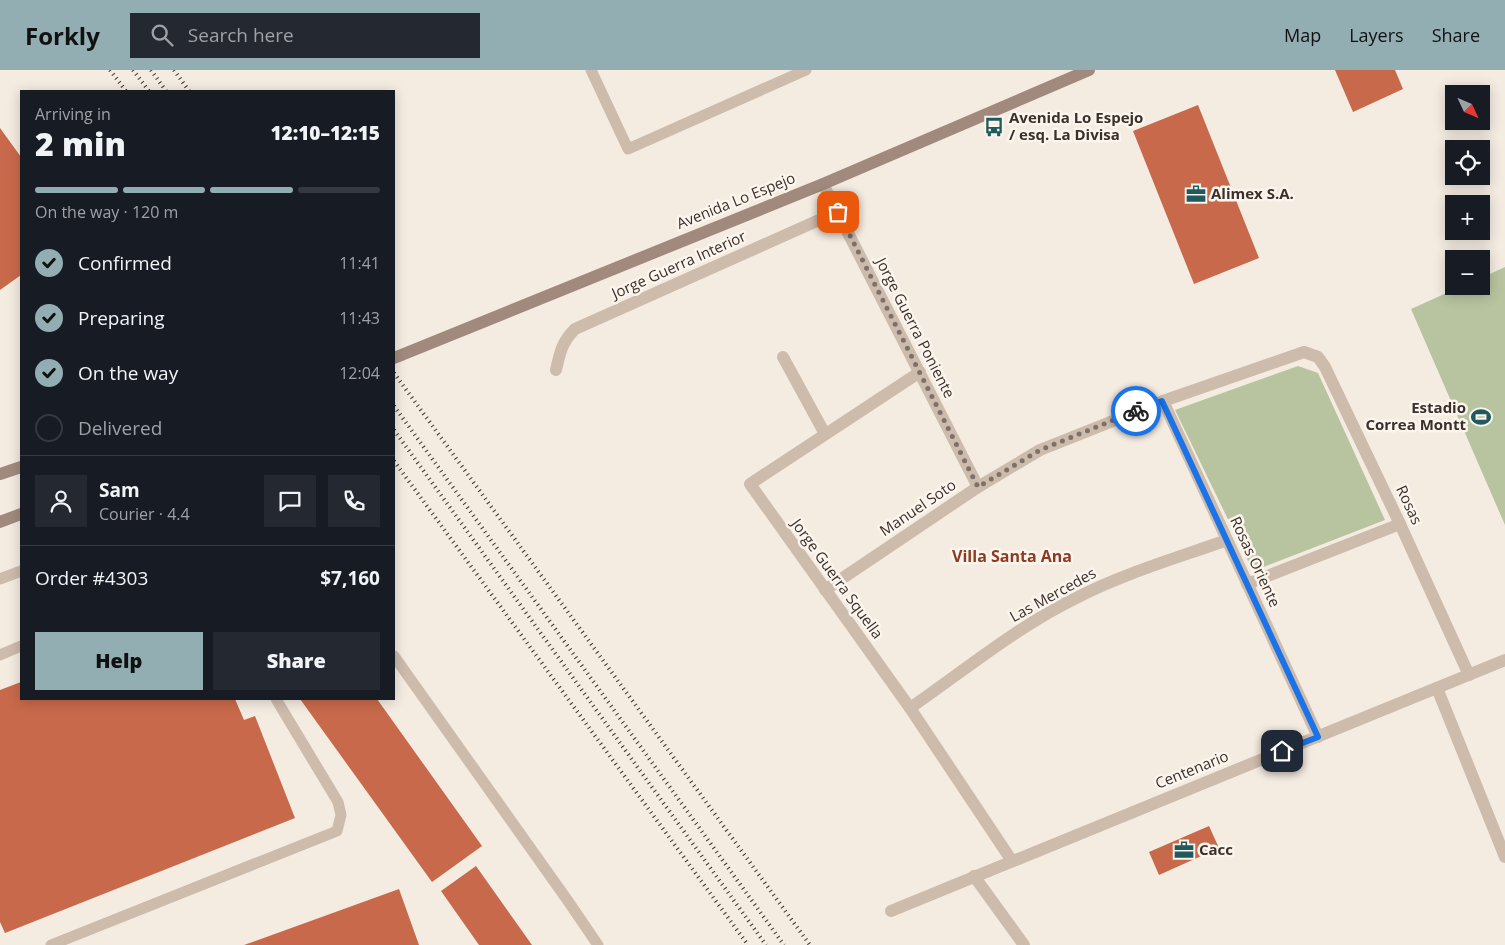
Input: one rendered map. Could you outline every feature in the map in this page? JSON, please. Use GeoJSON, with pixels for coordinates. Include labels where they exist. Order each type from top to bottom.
{"type":"FeatureCollection","features":[{"type":"Feature","properties":{"kind":"main road","name":"Avenida Lo Espejo"},"geometry":{"type":"LineString","coordinates":[[395,358],[823,184],[1071,74],[1089,70]]}},
{"type":"Feature","properties":{"kind":"main road"},"geometry":{"type":"LineString","coordinates":[[0,474],[20,467]]}},
{"type":"Feature","properties":{"kind":"main road"},"geometry":{"type":"LineString","coordinates":[[0,522],[20,514]]}},
{"type":"Feature","properties":{"kind":"street","name":"Jorge Guerra Poniente"},"geometry":{"type":"LineString","coordinates":[[823,184],[978,487]]}},
{"type":"Feature","properties":{"kind":"street","name":"Jorge Guerra Interior"},"geometry":{"type":"LineString","coordinates":[[556,370],[561,347],[575,329],[838,212]]}},
{"type":"Feature","properties":{"kind":"street","name":"Manuel Soto"},"geometry":{"type":"LineString","coordinates":[[826,590],[978,487],[1040,450],[1162,401],[1295,354],[1312,354]]}},
{"type":"Feature","properties":{"kind":"street","name":"Rosas"},"geometry":{"type":"LineString","coordinates":[[1312,354],[1322,362],[1400,524],[1469,675]]}},
{"type":"Feature","properties":{"kind":"street"},"geometry":{"type":"LineString","coordinates":[[783,357],[825,434]]}},
{"type":"Feature","properties":{"kind":"street","name":"Jorge Guerra Squella"},"geometry":{"type":"LineString","coordinates":[[920,372],[750,484],[910,708],[1012,861]]}},
{"type":"Feature","properties":{"kind":"street","name":"Rosas Oriente"},"geometry":{"type":"LineString","coordinates":[[1162,401],[1318,737]]}},
{"type":"Feature","properties":{"kind":"street"},"geometry":{"type":"LineString","coordinates":[[1247,584],[1400,524]]}},
{"type":"Feature","properties":{"kind":"street","name":"Las Mercedes"},"geometry":{"type":"LineString","coordinates":[[910,708],[1031,624],[1077,597],[1118,579],[1227,540]]}},
{"type":"Feature","properties":{"kind":"street","name":"Centenario"},"geometry":{"type":"LineString","coordinates":[[891,910],[1505,660]]}},
{"type":"Feature","properties":{"kind":"street"},"geometry":{"type":"LineString","coordinates":[[1437,688],[1505,857]]}},
{"type":"Feature","properties":{"kind":"street"},"geometry":{"type":"LineString","coordinates":[[974,876],[1024,945]]}},
{"type":"Feature","properties":{"kind":"lane"},"geometry":{"type":"LineString","coordinates":[[591,70],[628,149],[806,70]]}},
{"type":"Feature","properties":{"kind":"lane"},"geometry":{"type":"LineString","coordinates":[[0,579],[20,571]]}},
{"type":"Feature","properties":{"kind":"lane"},"geometry":{"type":"LineString","coordinates":[[0,655],[20,646]]}},
{"type":"Feature","properties":{"kind":"lane"},"geometry":{"type":"LineString","coordinates":[[395,657],[598,945]]}},
{"type":"Feature","properties":{"kind":"lane"},"geometry":{"type":"LineString","coordinates":[[51,945],[337,831],[341,816],[338,802],[277,700]]}},
{"type":"Feature","properties":{"kind":"green space","name":"Estadio Correa Montt"},"geometry":{"type":"Polygon","coordinates":[[[1505,267],[1505,525],[1411,309],[1445,294],[1490,295],[1490,274],[1505,267]]]}},
{"type":"Feature","properties":{"kind":"green space"},"geometry":{"type":"Polygon","coordinates":[[[1298,366],[1318,373],[1385,520],[1253,571],[1175,410],[1298,366]]]}},
{"type":"Feature","properties":{"kind":"building"},"geometry":{"type":"Polygon","coordinates":[[[1335,70],[1395,70],[1403,89],[1353,112],[1335,70]]]}},
{"type":"Feature","properties":{"kind":"building","name":"Alimex S.A."},"geometry":{"type":"Polygon","coordinates":[[[1198,105],[1259,258],[1194,284],[1133,131],[1198,105]]]}},
{"type":"Feature","properties":{"kind":"building"},"geometry":{"type":"Polygon","coordinates":[[[0,128],[20,156],[20,276],[0,290],[0,128]]]}},
{"type":"Feature","properties":{"kind":"building"},"geometry":{"type":"Polygon","coordinates":[[[20,682],[20,700],[235,700],[244,720],[255,716],[295,818],[5,933],[0,922],[0,690],[20,682]]]}},
{"type":"Feature","properties":{"kind":"building"},"geometry":{"type":"Polygon","coordinates":[[[301,700],[378,700],[482,846],[432,882],[301,700]]]}},
{"type":"Feature","properties":{"kind":"building","name":"Cacc"},"geometry":{"type":"Polygon","coordinates":[[[1209,826],[1219,848],[1159,875],[1149,852],[1209,826]]]}},
{"type":"Feature","properties":{"kind":"building"},"geometry":{"type":"Polygon","coordinates":[[[476,866],[532,945],[479,945],[441,891],[476,866]]]}},
{"type":"Feature","properties":{"kind":"building"},"geometry":{"type":"Polygon","coordinates":[[[399,889],[419,945],[244,945],[399,889]]]}},
{"type":"Feature","properties":{"kind":"railway"},"geometry":{"type":"LineString","coordinates":[[110,70],[125,90]]}},
{"type":"Feature","properties":{"kind":"railway"},"geometry":{"type":"LineString","coordinates":[[133,70],[148,90]]}},
{"type":"Feature","properties":{"kind":"railway"},"geometry":{"type":"LineString","coordinates":[[151,70],[165,90]]}},
{"type":"Feature","properties":{"kind":"railway"},"geometry":{"type":"LineString","coordinates":[[174,70],[188,90]]}},
{"type":"Feature","properties":{"kind":"railway"},"geometry":{"type":"LineString","coordinates":[[395,374],[810,945]]}},
{"type":"Feature","properties":{"kind":"railway"},"geometry":{"type":"LineString","coordinates":[[395,407],[784,945]]}},
{"type":"Feature","properties":{"kind":"railway"},"geometry":{"type":"LineString","coordinates":[[395,431],[766,945]]}},
{"type":"Feature","properties":{"kind":"railway"},"geometry":{"type":"LineString","coordinates":[[395,462],[748,945]]}},
{"type":"Feature","properties":{"kind":"way so far"},"geometry":{"type":"LineString","coordinates":[[838,212],[978,487],[1040,450],[1136,411]]}},
{"type":"Feature","properties":{"kind":"place","name":"Avenida Lo Espejo / esq. La Divisa"},"geometry":{"type":"Point","coordinates":[994,127]}},
{"type":"Feature","properties":{"kind":"place","name":"Alimex S.A."},"geometry":{"type":"Point","coordinates":[1196,194]}},
{"type":"Feature","properties":{"kind":"place","name":"Estadio Correa Montt"},"geometry":{"type":"Point","coordinates":[1481,417]}},
{"type":"Feature","properties":{"kind":"place","name":"Cacc"},"geometry":{"type":"Point","coordinates":[1184,850]}},
{"type":"Feature","properties":{"kind":"district","name":"Villa Santa Ana"},"geometry":{"type":"Point","coordinates":[1012,556]}},
{"type":"Feature","properties":{"kind":"route"},"geometry":{"type":"LineString","coordinates":[[1136,411],[1162,401],[1318,737],[1282,751]]}}]}
